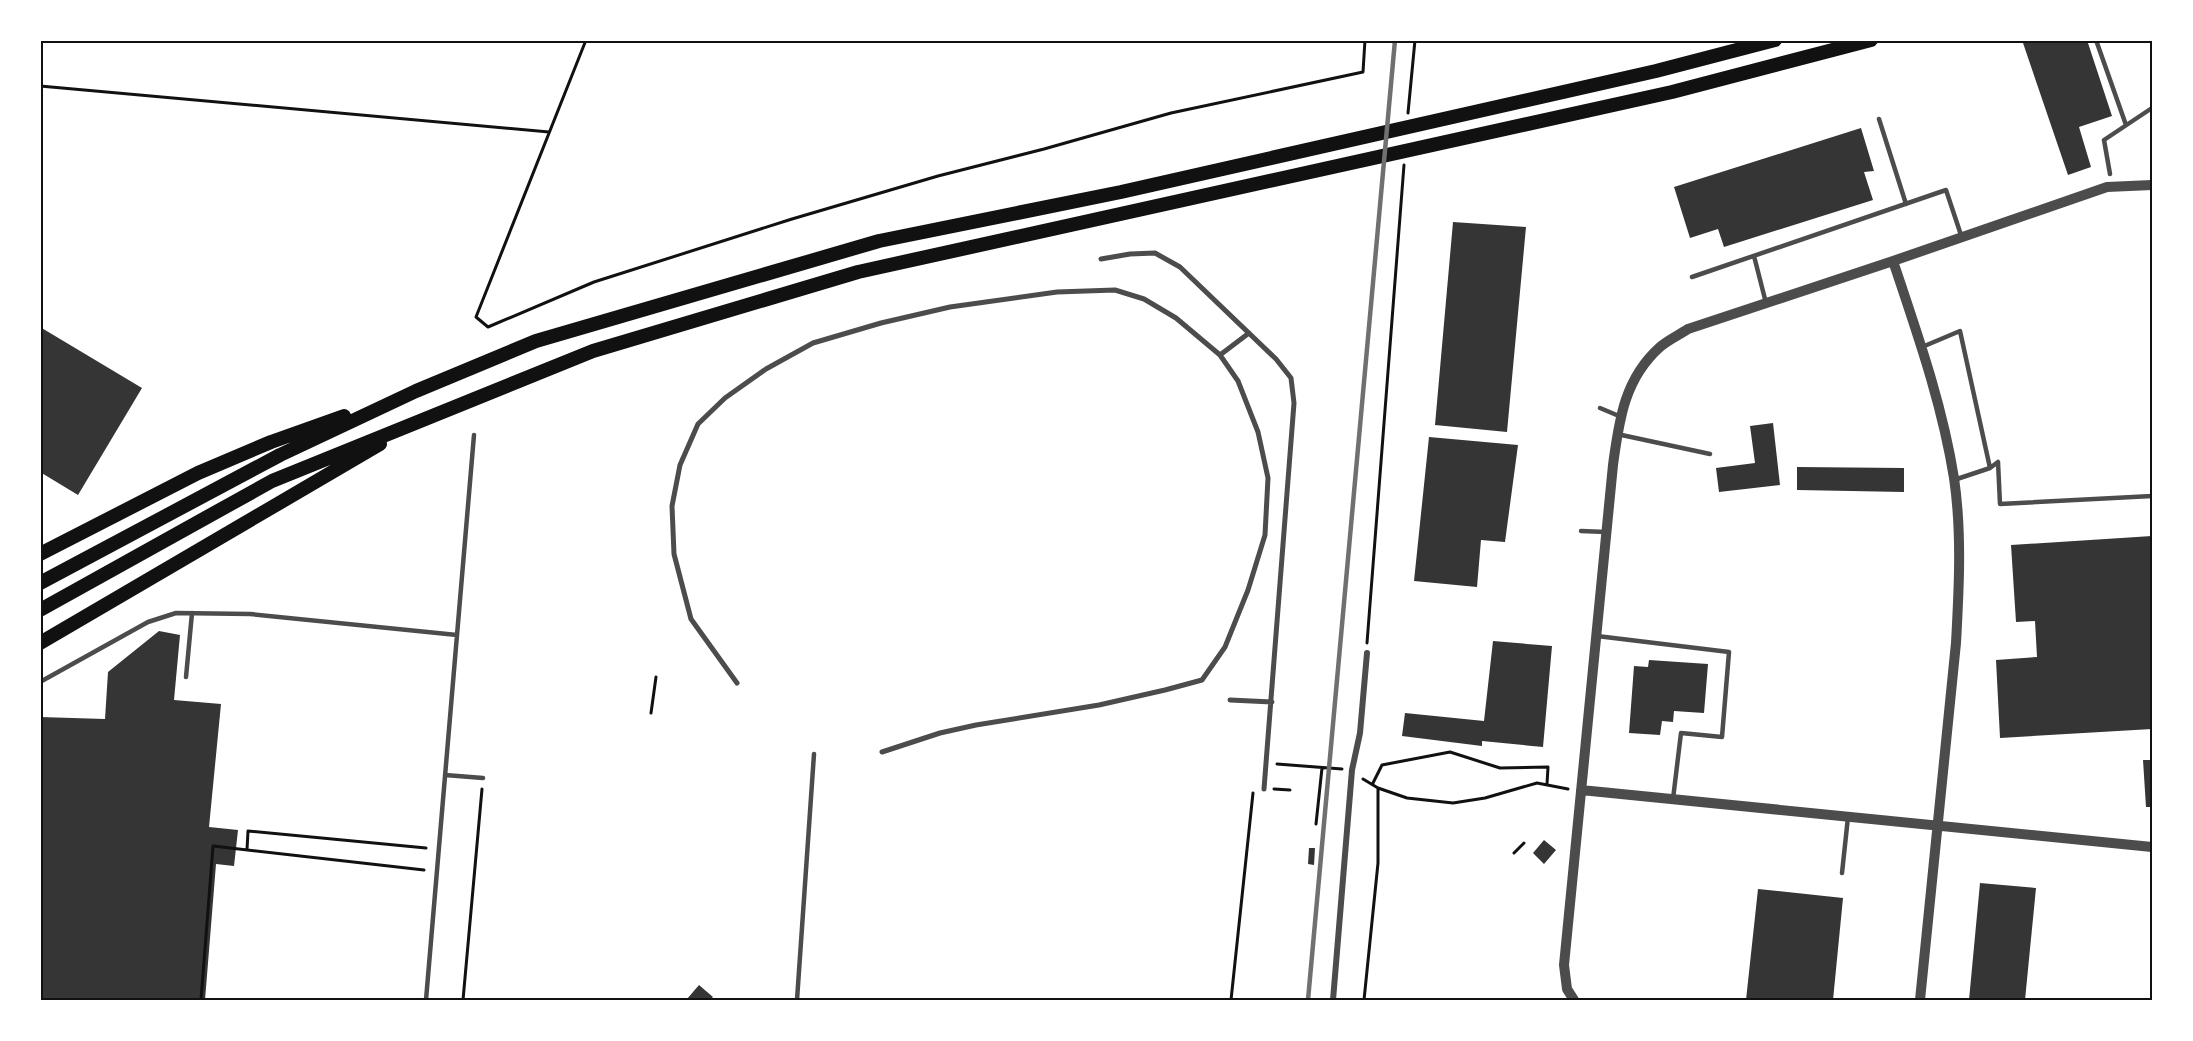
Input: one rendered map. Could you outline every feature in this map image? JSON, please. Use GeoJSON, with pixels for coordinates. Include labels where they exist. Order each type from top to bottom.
{"type":"FeatureCollection","features":[{"type":"Feature","properties":{"kind":"highway"},"geometry":{"type":"LineString","coordinates":[[40,583],[280,455],[416,391],[536,341],[879,241],[1121,192],[1656,72],[1775,40]]}},
{"type":"Feature","properties":{"kind":"highway"},"geometry":{"type":"LineString","coordinates":[[40,610],[272,481],[593,351],[858,272],[1672,92],[1871,40]]}},
{"type":"Feature","properties":{"kind":"highway"},"geometry":{"type":"LineString","coordinates":[[40,554],[208,469],[271,442],[416,391]]}},
{"type":"Feature","properties":{"kind":"highway"},"geometry":{"type":"LineString","coordinates":[[40,643],[423,419]]}},
{"type":"Feature","properties":{"kind":"street"},"geometry":{"type":"LineString","coordinates":[[1574,1000],[1567,989],[1564,965],[1619,416],[1634,378],[1660,347],[1688,329],[2107,187],[2152,185]]}},
{"type":"Feature","properties":{"kind":"street"},"geometry":{"type":"LineString","coordinates":[[1101,260],[1155,252],[1180,267],[1276,359],[1291,378],[1294,404],[1264,789]]}},
{"type":"Feature","properties":{"kind":"street"},"geometry":{"type":"LineString","coordinates":[[1893,261],[1922,347],[1944,423],[1954,480],[1959,589],[1956,643],[1920,1000]]}},
{"type":"Feature","properties":{"kind":"street"},"geometry":{"type":"LineString","coordinates":[[736,683],[691,619],[674,554],[672,506],[680,465],[698,424],[725,398],[758,375],[813,343],[881,323],[950,307],[1057,292],[1115,290],[1144,299],[1176,318],[1220,355],[1238,381],[1258,432],[1268,478],[1265,535],[1248,590],[1225,647],[1202,680],[1099,705],[940,733],[882,752]]}},
{"type":"Feature","properties":{"kind":"street"},"geometry":{"type":"LineString","coordinates":[[1220,355],[1249,333]]}},
{"type":"Feature","properties":{"kind":"street"},"geometry":{"type":"LineString","coordinates":[[1333,1000],[1352,770],[1360,733],[1367,652]]}},
{"type":"Feature","properties":{"kind":"street"},"geometry":{"type":"LineString","coordinates":[[1230,700],[1272,702]]}},
{"type":"Feature","properties":{"kind":"street"},"geometry":{"type":"LineString","coordinates":[[1581,790],[2152,847]]}},
{"type":"Feature","properties":{"kind":"lane"},"geometry":{"type":"LineString","coordinates":[[2096,40],[2126,125]]}},
{"type":"Feature","properties":{"kind":"lane"},"geometry":{"type":"LineString","coordinates":[[2110,174],[2104,140],[2152,108]]}},
{"type":"Feature","properties":{"kind":"lane"},"geometry":{"type":"LineString","coordinates":[[1879,119],[1906,204]]}},
{"type":"Feature","properties":{"kind":"lane"},"geometry":{"type":"LineString","coordinates":[[1692,277],[1946,190],[1962,238]]}},
{"type":"Feature","properties":{"kind":"lane"},"geometry":{"type":"LineString","coordinates":[[1754,256],[1766,303]]}},
{"type":"Feature","properties":{"kind":"lane"},"geometry":{"type":"LineString","coordinates":[[1922,347],[1960,331],[1990,468]]}},
{"type":"Feature","properties":{"kind":"lane"},"geometry":{"type":"LineString","coordinates":[[1600,408],[1619,416]]}},
{"type":"Feature","properties":{"kind":"lane"},"geometry":{"type":"LineString","coordinates":[[1617,434],[1710,454]]}},
{"type":"Feature","properties":{"kind":"lane"},"geometry":{"type":"LineString","coordinates":[[426,1000],[474,435]]}},
{"type":"Feature","properties":{"kind":"lane"},"geometry":{"type":"LineString","coordinates":[[1954,480],[1990,468],[1998,462],[2000,504],[2152,496]]}},
{"type":"Feature","properties":{"kind":"lane"},"geometry":{"type":"LineString","coordinates":[[1581,531],[1606,532]]}},
{"type":"Feature","properties":{"kind":"lane"},"geometry":{"type":"LineString","coordinates":[[40,682],[148,622],[176,613],[273,616],[457,635]]}},
{"type":"Feature","properties":{"kind":"lane"},"geometry":{"type":"LineString","coordinates":[[186,677],[192,613]]}},
{"type":"Feature","properties":{"kind":"lane"},"geometry":{"type":"LineString","coordinates":[[1597,636],[1729,652],[1722,737],[1681,733],[1673,799]]}},
{"type":"Feature","properties":{"kind":"lane"},"geometry":{"type":"LineString","coordinates":[[797,1000],[814,754]]}},
{"type":"Feature","properties":{"kind":"lane"},"geometry":{"type":"LineString","coordinates":[[445,776],[483,778]]}},
{"type":"Feature","properties":{"kind":"lane"},"geometry":{"type":"LineString","coordinates":[[1842,873],[1848,817]]}},
{"type":"Feature","properties":{"kind":"path"},"geometry":{"type":"LineString","coordinates":[[586,40],[476,317],[488,327],[594,282],[792,219],[938,176],[1171,113],[1363,72],[1365,40]]}},
{"type":"Feature","properties":{"kind":"path"},"geometry":{"type":"LineString","coordinates":[[1409,105],[1415,40]]}},
{"type":"Feature","properties":{"kind":"path"},"geometry":{"type":"LineString","coordinates":[[40,86],[549,132]]}},
{"type":"Feature","properties":{"kind":"path"},"geometry":{"type":"LineString","coordinates":[[1367,652],[1404,170]]}},
{"type":"Feature","properties":{"kind":"path"},"geometry":{"type":"LineString","coordinates":[[651,713],[656,676]]}},
{"type":"Feature","properties":{"kind":"path"},"geometry":{"type":"LineString","coordinates":[[1373,783],[1382,765],[1450,752],[1500,768],[1548,767],[1547,784]]}},
{"type":"Feature","properties":{"kind":"path"},"geometry":{"type":"LineString","coordinates":[[1267,763],[1344,769]]}},
{"type":"Feature","properties":{"kind":"path"},"geometry":{"type":"LineString","coordinates":[[1316,824],[1322,768]]}},
{"type":"Feature","properties":{"kind":"path"},"geometry":{"type":"LineString","coordinates":[[1352,770],[1378,788],[1407,798],[1453,803],[1485,798],[1537,783],[1581,790]]}},
{"type":"Feature","properties":{"kind":"path"},"geometry":{"type":"LineString","coordinates":[[1364,1000],[1378,863],[1378,788]]}},
{"type":"Feature","properties":{"kind":"path"},"geometry":{"type":"LineString","coordinates":[[463,1000],[482,789]]}},
{"type":"Feature","properties":{"kind":"path"},"geometry":{"type":"LineString","coordinates":[[1231,1000],[1254,789]]}},
{"type":"Feature","properties":{"kind":"path"},"geometry":{"type":"LineString","coordinates":[[247,850],[248,831],[426,848]]}},
{"type":"Feature","properties":{"kind":"path"},"geometry":{"type":"LineString","coordinates":[[1514,853],[1524,843]]}},
{"type":"Feature","properties":{"kind":"path"},"geometry":{"type":"LineString","coordinates":[[201,1000],[213,846],[424,870]]}},
{"type":"Feature","properties":{"kind":"building"},"geometry":{"type":"Polygon","coordinates":[[[2032,40],[2087,40],[2112,116],[2079,127],[2091,167],[2068,175],[2023,43],[2032,40]]]}},
{"type":"Feature","properties":{"kind":"building"},"geometry":{"type":"Polygon","coordinates":[[[1861,128],[1874,171],[1864,172],[1873,200],[1724,247],[1718,229],[1690,238],[1674,187],[1861,128]]]}},
{"type":"Feature","properties":{"kind":"building"},"geometry":{"type":"Polygon","coordinates":[[[1453,222],[1526,227],[1507,432],[1435,425],[1453,222]]]}},
{"type":"Feature","properties":{"kind":"building"},"geometry":{"type":"Polygon","coordinates":[[[40,327],[142,388],[78,495],[40,472],[40,327]]]}},
{"type":"Feature","properties":{"kind":"building"},"geometry":{"type":"Polygon","coordinates":[[[1773,423],[1780,485],[1719,492],[1716,468],[1755,463],[1750,426],[1773,423]]]}},
{"type":"Feature","properties":{"kind":"building"},"geometry":{"type":"Polygon","coordinates":[[[1429,437],[1518,445],[1505,542],[1481,540],[1477,587],[1414,581],[1429,437]]]}},
{"type":"Feature","properties":{"kind":"building"},"geometry":{"type":"Polygon","coordinates":[[[1797,467],[1904,468],[1904,492],[1797,490],[1797,467]]]}},
{"type":"Feature","properties":{"kind":"building"},"geometry":{"type":"Polygon","coordinates":[[[2152,536],[2152,729],[2000,738],[1996,660],[2037,657],[2035,621],[2016,622],[2011,545],[2152,536]]]}},
{"type":"Feature","properties":{"kind":"building"},"geometry":{"type":"Polygon","coordinates":[[[159,631],[180,635],[174,700],[221,704],[209,827],[238,830],[234,866],[216,864],[205,1000],[40,1000],[40,717],[105,719],[108,672],[159,631]]]}},
{"type":"Feature","properties":{"kind":"building"},"geometry":{"type":"Polygon","coordinates":[[[1493,641],[1552,646],[1543,747],[1482,741],[1482,746],[1402,736],[1405,713],[1484,721],[1493,641]]]}},
{"type":"Feature","properties":{"kind":"building"},"geometry":{"type":"Polygon","coordinates":[[[1649,660],[1708,664],[1704,713],[1674,711],[1673,722],[1662,721],[1660,735],[1629,733],[1634,666],[1648,667],[1649,660]]]}},
{"type":"Feature","properties":{"kind":"building"},"geometry":{"type":"Polygon","coordinates":[[[2143,760],[2152,760],[2152,807],[2146,807],[2143,760]]]}},
{"type":"Feature","properties":{"kind":"building"},"geometry":{"type":"Polygon","coordinates":[[[1544,840],[1556,850],[1544,864],[1533,853],[1544,840]]]}},
{"type":"Feature","properties":{"kind":"building"},"geometry":{"type":"Polygon","coordinates":[[[1309,848],[1315,848],[1314,865],[1308,864],[1309,848]]]}},
{"type":"Feature","properties":{"kind":"building"},"geometry":{"type":"Polygon","coordinates":[[[1980,883],[2036,888],[2025,1000],[1969,1000],[1980,883]]]}},
{"type":"Feature","properties":{"kind":"building"},"geometry":{"type":"Polygon","coordinates":[[[1758,889],[1843,898],[1833,1000],[1746,1000],[1758,889]]]}},
{"type":"Feature","properties":{"kind":"building"},"geometry":{"type":"Polygon","coordinates":[[[699,985],[713,997],[710,1000],[687,999],[699,985]]]}},
{"type":"Feature","properties":{"kind":"railway"},"geometry":{"type":"LineString","coordinates":[[1308,1000],[1395,40]]}}]}
